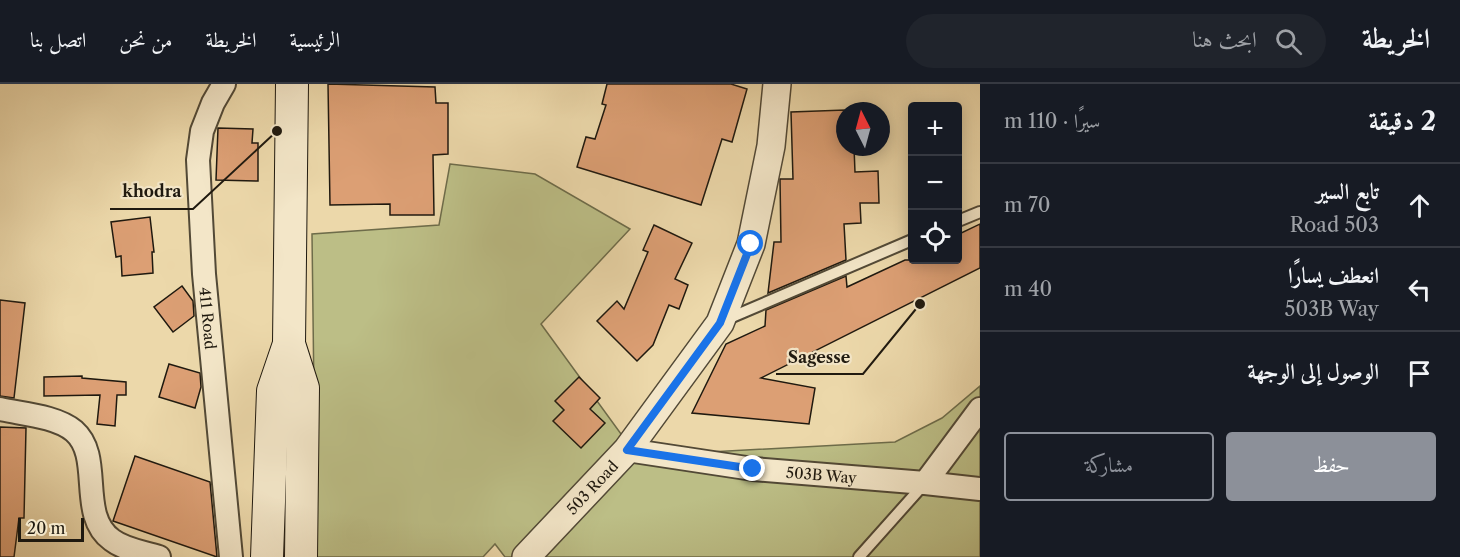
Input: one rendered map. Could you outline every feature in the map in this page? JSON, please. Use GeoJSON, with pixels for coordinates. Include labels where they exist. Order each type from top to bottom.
{"type":"FeatureCollection","features":[{"type":"Feature","properties":{"kind":"main road"},"geometry":{"type":"LineString","coordinates":[[267,557],[273,391],[289,344],[292,84]]}},
{"type":"Feature","properties":{"kind":"main road"},"geometry":{"type":"LineString","coordinates":[[289,344],[303,388],[301,557]]}},
{"type":"Feature","properties":{"kind":"street","name":"411 Road"},"geometry":{"type":"LineString","coordinates":[[224,84],[213,103],[202,131],[198,160],[204,274],[231,557]]}},
{"type":"Feature","properties":{"kind":"street","name":"503 Road"},"geometry":{"type":"LineString","coordinates":[[526,557],[627,450],[720,323],[751,244],[771,147],[777,84]]}},
{"type":"Feature","properties":{"kind":"street"},"geometry":{"type":"LineString","coordinates":[[0,409],[58,423],[75,432],[86,448],[94,513],[104,532],[121,545],[159,557]]}},
{"type":"Feature","properties":{"kind":"street"},"geometry":{"type":"LineString","coordinates":[[925,483],[980,409]]}},
{"type":"Feature","properties":{"kind":"street","name":"503B Way"},"geometry":{"type":"LineString","coordinates":[[627,450],[753,469],[980,489]]}},
{"type":"Feature","properties":{"kind":"lane"},"geometry":{"type":"LineString","coordinates":[[962,219],[980,212]]}},
{"type":"Feature","properties":{"kind":"lane"},"geometry":{"type":"LineString","coordinates":[[720,323],[908,242]]}},
{"type":"Feature","properties":{"kind":"lane"},"geometry":{"type":"LineString","coordinates":[[860,557],[925,483]]}},
{"type":"Feature","properties":{"kind":"green space"},"geometry":{"type":"Polygon","coordinates":[[[450,164],[535,174],[630,229],[541,324],[637,456],[895,442],[942,418],[980,386],[980,557],[505,557],[495,544],[483,557],[316,557],[312,234],[439,225],[450,164]]]}},
{"type":"Feature","properties":{"kind":"building"},"geometry":{"type":"Polygon","coordinates":[[[328,84],[435,87],[436,103],[448,103],[448,154],[433,155],[434,215],[390,215],[390,204],[330,205],[328,84]]]}},
{"type":"Feature","properties":{"kind":"building"},"geometry":{"type":"Polygon","coordinates":[[[607,84],[731,84],[747,89],[732,142],[722,139],[701,205],[577,167],[586,137],[595,139],[606,105],[602,104],[607,84]]]}},
{"type":"Feature","properties":{"kind":"building"},"geometry":{"type":"Polygon","coordinates":[[[836,110],[836,156],[854,156],[855,172],[878,171],[879,203],[860,203],[861,223],[844,224],[846,260],[768,293],[774,242],[781,242],[780,179],[793,179],[791,112],[836,110]]]}},
{"type":"Feature","properties":{"kind":"building"},"geometry":{"type":"Polygon","coordinates":[[[218,128],[253,129],[252,143],[258,143],[258,181],[216,180],[218,128]]]}},
{"type":"Feature","properties":{"kind":"building"},"geometry":{"type":"Polygon","coordinates":[[[150,217],[154,252],[152,252],[153,273],[122,276],[121,256],[116,257],[111,222],[150,217]]]}},
{"type":"Feature","properties":{"kind":"building"},"geometry":{"type":"Polygon","coordinates":[[[980,224],[980,268],[761,378],[815,388],[809,424],[692,413],[726,344],[765,326],[766,310],[846,276],[847,287],[905,260],[908,260],[908,264],[962,264],[962,233],[980,224]]]}},
{"type":"Feature","properties":{"kind":"building"},"geometry":{"type":"Polygon","coordinates":[[[654,225],[692,243],[675,279],[688,285],[679,309],[669,305],[653,345],[637,361],[597,321],[617,301],[624,309],[648,252],[643,250],[654,225]]]}},
{"type":"Feature","properties":{"kind":"building"},"geometry":{"type":"Polygon","coordinates":[[[182,286],[193,301],[194,316],[173,332],[154,307],[182,286]]]}},
{"type":"Feature","properties":{"kind":"building"},"geometry":{"type":"Polygon","coordinates":[[[0,300],[25,303],[14,398],[0,396],[0,300]]]}},
{"type":"Feature","properties":{"kind":"building"},"geometry":{"type":"Polygon","coordinates":[[[169,364],[200,373],[201,387],[195,408],[159,397],[169,364]]]}},
{"type":"Feature","properties":{"kind":"building"},"geometry":{"type":"Polygon","coordinates":[[[82,376],[82,378],[126,382],[126,395],[117,395],[115,426],[97,424],[100,395],[44,396],[44,377],[82,376]]]}},
{"type":"Feature","properties":{"kind":"building"},"geometry":{"type":"Polygon","coordinates":[[[579,377],[600,398],[590,409],[605,423],[581,448],[553,421],[564,410],[555,401],[579,377]]]}},
{"type":"Feature","properties":{"kind":"building"},"geometry":{"type":"Polygon","coordinates":[[[0,427],[26,428],[24,518],[19,518],[14,557],[0,557],[0,427]]]}},
{"type":"Feature","properties":{"kind":"building"},"geometry":{"type":"Polygon","coordinates":[[[135,456],[210,482],[217,557],[113,521],[135,456]]]}},
{"type":"Feature","properties":{"kind":"place","name":"khodra"},"geometry":{"type":"Point","coordinates":[277,131]}},
{"type":"Feature","properties":{"kind":"place","name":"Sagesse"},"geometry":{"type":"Point","coordinates":[920,304]}},
{"type":"Feature","properties":{"kind":"route"},"geometry":{"type":"LineString","coordinates":[[751,244],[720,323],[627,450],[753,469]]}}]}
